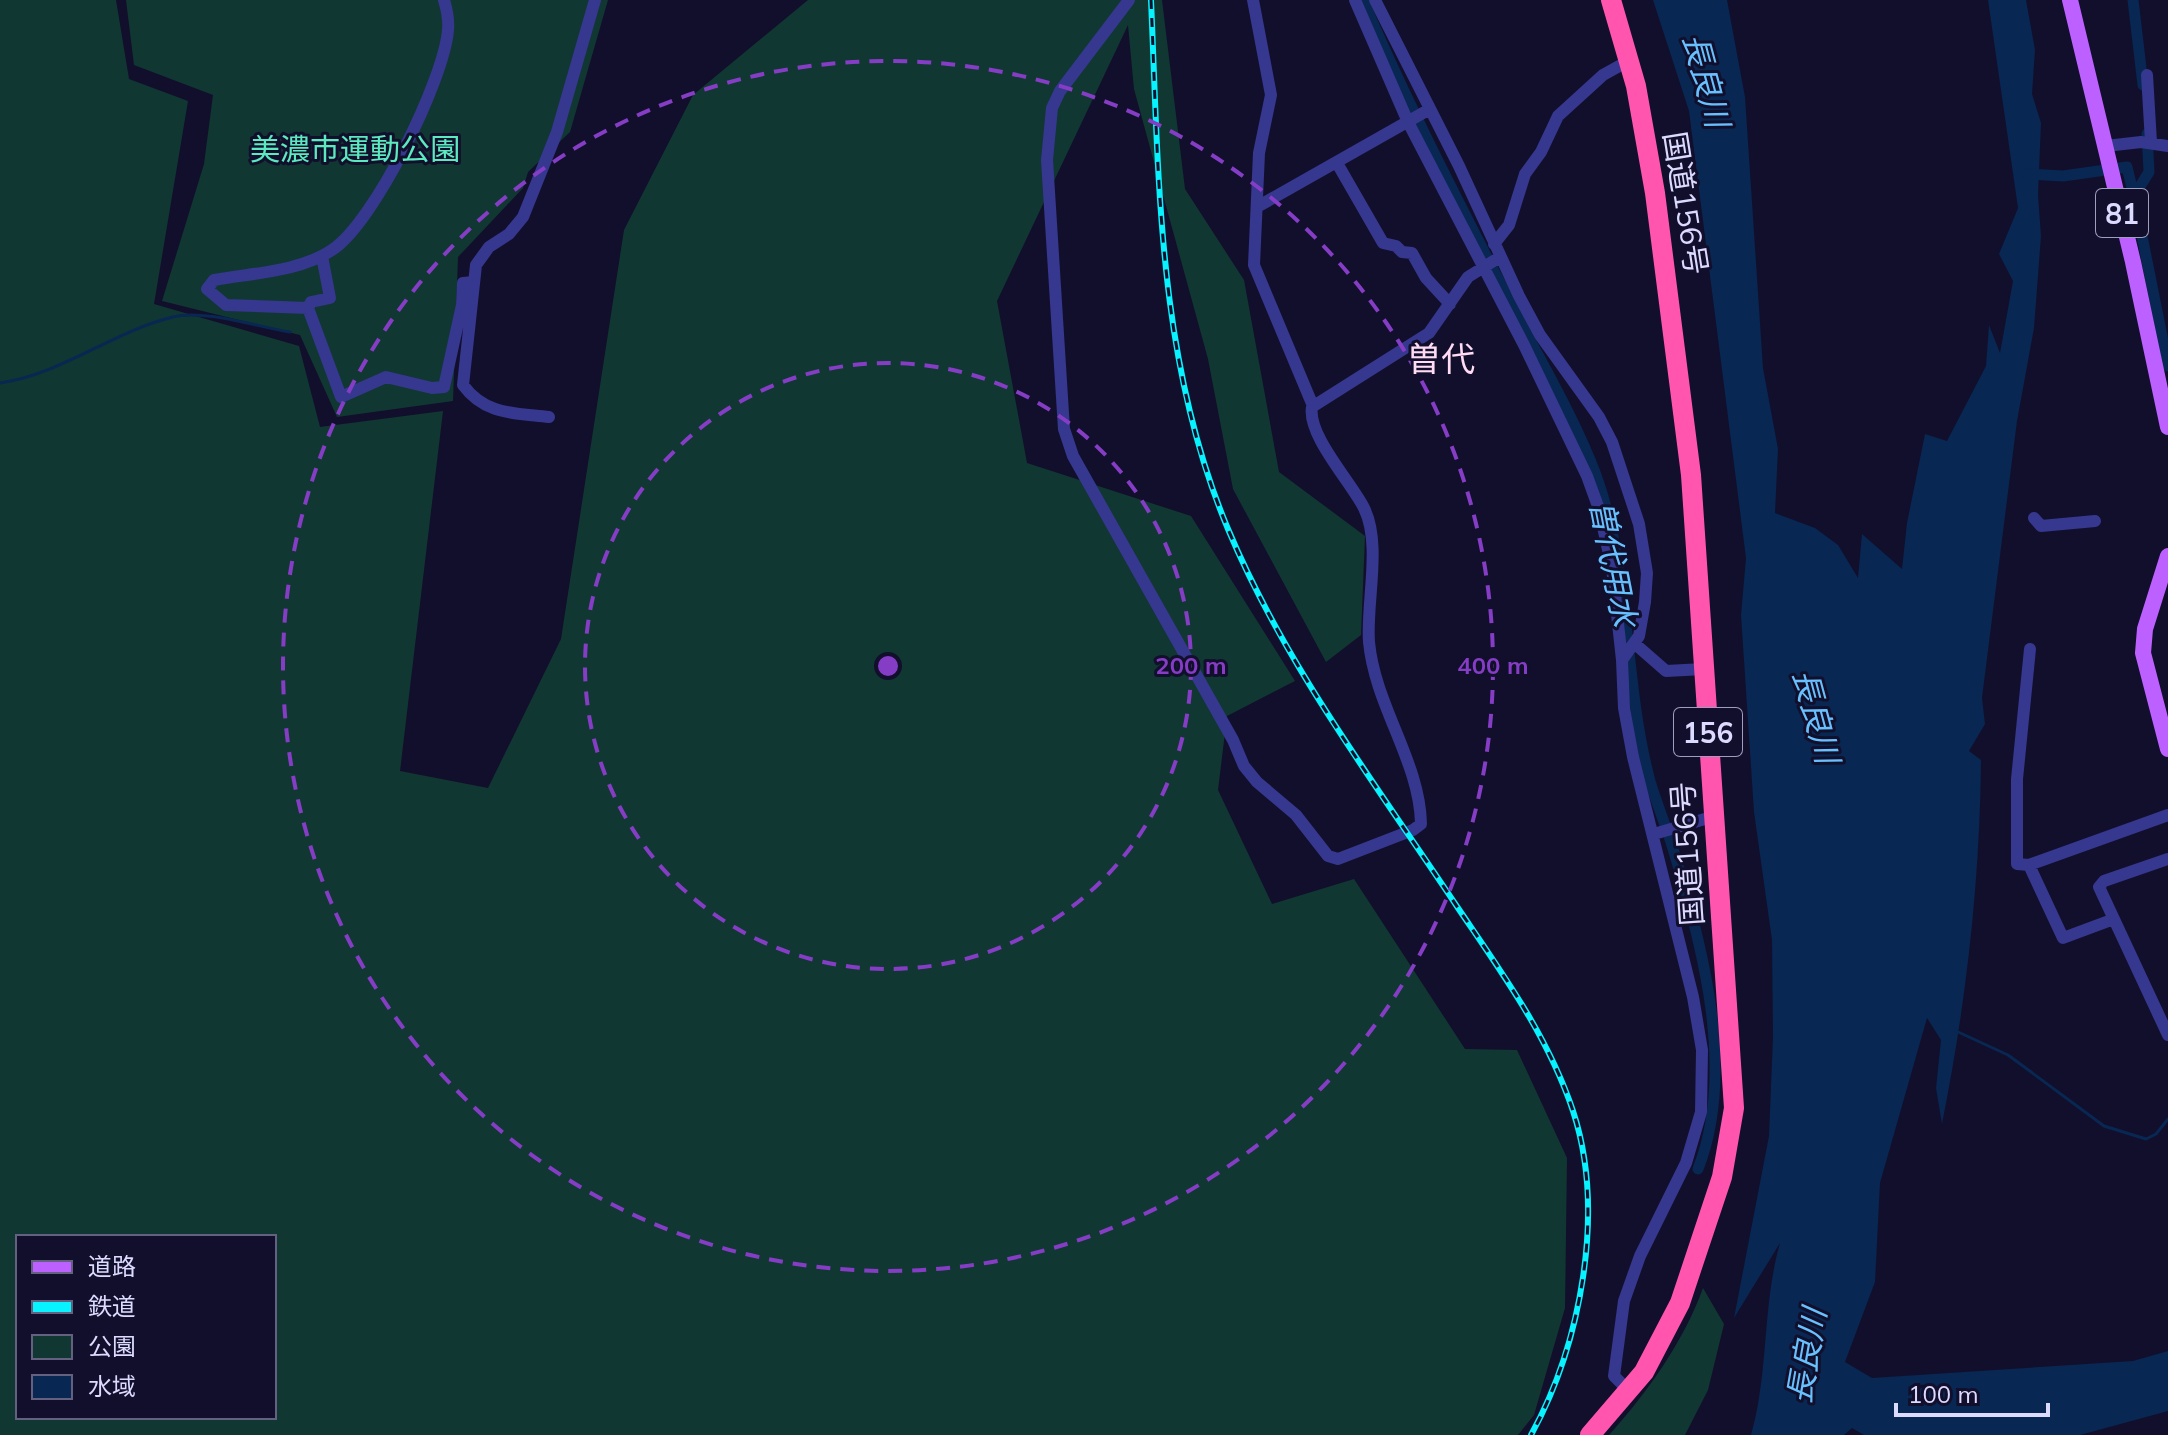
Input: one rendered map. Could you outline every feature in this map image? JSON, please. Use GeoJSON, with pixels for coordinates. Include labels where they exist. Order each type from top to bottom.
{"type":"FeatureCollection","features":[{"type":"Feature","properties":{"kind":"highway","name":"国道156号"},"geometry":{"type":"LineString","coordinates":[[1590,1435],[1629,1391],[1661,1345],[1680,1303],[1722,1177],[1730,1141],[1734,1073],[1691,475],[1672,307],[1630,60],[1611,0]]}},
{"type":"Feature","properties":{"kind":"main road","name":"81"},"geometry":{"type":"LineString","coordinates":[[2070,0],[2106,146],[2168,427]]}},
{"type":"Feature","properties":{"kind":"main road"},"geometry":{"type":"LineString","coordinates":[[2168,556],[2145,629],[2143,653],[2168,749]]}},
{"type":"Feature","properties":{"kind":"street"},"geometry":{"type":"LineString","coordinates":[[308,308],[226,305],[207,289],[214,280],[295,266],[322,256],[335,249],[367,214],[408,144],[446,43],[448,17],[444,0]]}},
{"type":"Feature","properties":{"kind":"street"},"geometry":{"type":"LineString","coordinates":[[549,417],[498,412],[482,406],[463,385],[474,282],[480,256],[509,234],[523,217],[557,132],[595,0]]}},
{"type":"Feature","properties":{"kind":"street"},"geometry":{"type":"LineString","coordinates":[[1129,0],[1060,91],[1052,108],[1047,160],[1064,429],[1073,456],[1233,740],[1244,766],[1257,782],[1296,815],[1323,851],[1338,859],[1413,830],[1421,824],[1421,798],[1392,727],[1369,643],[1371,572],[1367,516],[1314,429],[1313,406],[1258,278],[1253,254],[1259,153],[1271,95],[1253,0]]}},
{"type":"Feature","properties":{"kind":"street"},"geometry":{"type":"LineString","coordinates":[[1355,0],[1532,340],[1599,509],[1628,651],[1633,757],[1662,831],[1702,1050],[1701,1112],[1686,1163],[1640,1256],[1624,1301],[1614,1376],[1629,1391]]}},
{"type":"Feature","properties":{"kind":"street"},"geometry":{"type":"LineString","coordinates":[[1375,0],[1418,116],[1494,244]]}},
{"type":"Feature","properties":{"kind":"street"},"geometry":{"type":"LineString","coordinates":[[1313,406],[1429,333],[1468,277],[1490,261],[1494,244],[1509,225],[1525,174],[1541,152],[1558,116],[1603,75],[1630,60]]}},
{"type":"Feature","properties":{"kind":"street"},"geometry":{"type":"LineString","coordinates":[[2146,142],[2147,75]]}},
{"type":"Feature","properties":{"kind":"street"},"geometry":{"type":"LineString","coordinates":[[1257,207],[1418,116]]}},
{"type":"Feature","properties":{"kind":"street"},"geometry":{"type":"LineString","coordinates":[[2106,146],[2146,142],[2168,146]]}},
{"type":"Feature","properties":{"kind":"street"},"geometry":{"type":"LineString","coordinates":[[1337,163],[1383,243],[1412,253],[1426,278],[1450,304]]}},
{"type":"Feature","properties":{"kind":"street"},"geometry":{"type":"LineString","coordinates":[[322,256],[330,298],[311,302],[308,308],[341,397],[386,377],[432,388],[444,387],[462,305],[463,283],[474,282]]}},
{"type":"Feature","properties":{"kind":"street"},"geometry":{"type":"LineString","coordinates":[[1490,261],[1532,340],[1599,417],[1632,497],[1647,573],[1642,623],[1628,651]]}},
{"type":"Feature","properties":{"kind":"street"},"geometry":{"type":"LineString","coordinates":[[2034,518],[2041,526],[2095,521]]}},
{"type":"Feature","properties":{"kind":"street"},"geometry":{"type":"LineString","coordinates":[[2030,649],[2017,779],[2017,864],[2029,865],[2168,815]]}},
{"type":"Feature","properties":{"kind":"street"},"geometry":{"type":"LineString","coordinates":[[1628,651],[1666,671],[1704,669]]}},
{"type":"Feature","properties":{"kind":"street"},"geometry":{"type":"LineString","coordinates":[[1662,831],[1715,816]]}},
{"type":"Feature","properties":{"kind":"street"},"geometry":{"type":"LineString","coordinates":[[2168,859],[2104,881],[2099,887],[2168,1035]]}},
{"type":"Feature","properties":{"kind":"street"},"geometry":{"type":"LineString","coordinates":[[2029,865],[2063,938],[2114,919]]}},
{"type":"Feature","properties":{"kind":"green space"},"geometry":{"type":"Polygon","coordinates":[[[0,0],[116,0],[129,79],[188,101],[154,304],[299,346],[320,427],[443,411],[400,771],[488,788],[561,639],[624,230],[693,95],[808,0],[1162,0],[1185,189],[1244,280],[1279,472],[1365,536],[1361,635],[1326,662],[1233,489],[1208,359],[1134,89],[1128,25],[997,301],[1027,463],[1191,516],[1295,681],[1227,716],[1218,790],[1272,904],[1354,879],[1465,1049],[1517,1050],[1567,1158],[1565,1308],[1534,1415],[1518,1435],[0,1435],[0,0]]]}},
{"type":"Feature","properties":{"kind":"green space","name":"美濃市運動公園"},"geometry":{"type":"Polygon","coordinates":[[[126,0],[608,0],[570,132],[528,172],[523,188],[458,257],[453,401],[337,417],[300,335],[162,301],[204,164],[213,95],[134,65],[126,0]]]}},
{"type":"Feature","properties":{"kind":"green space"},"geometry":{"type":"Polygon","coordinates":[[[1703,1288],[1724,1324],[1708,1390],[1685,1435],[1609,1435],[1663,1366],[1686,1327],[1703,1288]]]}},
{"type":"Feature","properties":{"kind":"water","name":"長良川"},"geometry":{"type":"Polygon","coordinates":[[[1653,0],[1727,0],[1745,97],[1763,368],[1778,449],[1775,513],[1815,528],[1838,545],[1858,578],[1862,534],[1902,569],[1907,523],[1925,434],[1947,441],[1986,366],[1989,325],[2000,353],[2013,281],[1999,254],[2018,208],[1988,0],[2026,0],[2035,50],[2032,94],[2041,123],[2038,195],[2041,236],[2034,328],[2017,421],[1982,698],[1985,724],[1969,751],[1981,760],[1975,897],[1965,988],[1942,1124],[1936,1088],[1941,1040],[1927,1018],[1880,1183],[1875,1282],[1845,1362],[1872,1378],[2133,1361],[2168,1351],[2168,1411],[2080,1435],[1864,1435],[1852,1428],[1844,1435],[1751,1435],[1761,1387],[1770,1291],[1780,1243],[1734,1318],[1769,1136],[1773,1037],[1772,940],[1754,812],[1741,615],[1746,558],[1689,111],[1653,0]]]}},
{"type":"Feature","properties":{"kind":"waterway","name":"曽代用水"},"geometry":{"type":"LineString","coordinates":[[1363,0],[1434,152],[1577,431],[1608,513],[1622,589],[1641,743],[1685,889],[1711,1010],[1715,1052],[1714,1092],[1709,1132],[1698,1169]]}},
{"type":"Feature","properties":{"kind":"waterway"},"geometry":{"type":"LineString","coordinates":[[2133,0],[2143,85]]}},
{"type":"Feature","properties":{"kind":"waterway"},"geometry":{"type":"LineString","coordinates":[[2147,134],[2149,172],[2134,196],[2168,366]]}},
{"type":"Feature","properties":{"kind":"waterway"},"geometry":{"type":"LineString","coordinates":[[2028,174],[2063,176],[2127,167],[2134,196]]}},
{"type":"Feature","properties":{"kind":"waterway"},"geometry":{"type":"LineString","coordinates":[[0,383],[45,371],[151,323],[173,317],[200,315],[290,332]]}},
{"type":"Feature","properties":{"kind":"waterway"},"geometry":{"type":"LineString","coordinates":[[1956,1031],[2008,1055],[2104,1126],[2146,1139],[2156,1134],[2168,1119]]}},
{"type":"Feature","properties":{"kind":"railway"},"geometry":{"type":"LineString","coordinates":[[1151,0],[1160,201],[1175,335],[1187,400],[1205,465],[1228,529],[1304,677],[1523,1006],[1551,1057],[1573,1111],[1583,1150],[1587,1191],[1583,1276],[1563,1360],[1549,1399],[1531,1435]]}},
{"type":"Feature","properties":{"kind":"district","name":"曽代"},"geometry":{"type":"Point","coordinates":[1441,358]}}]}
